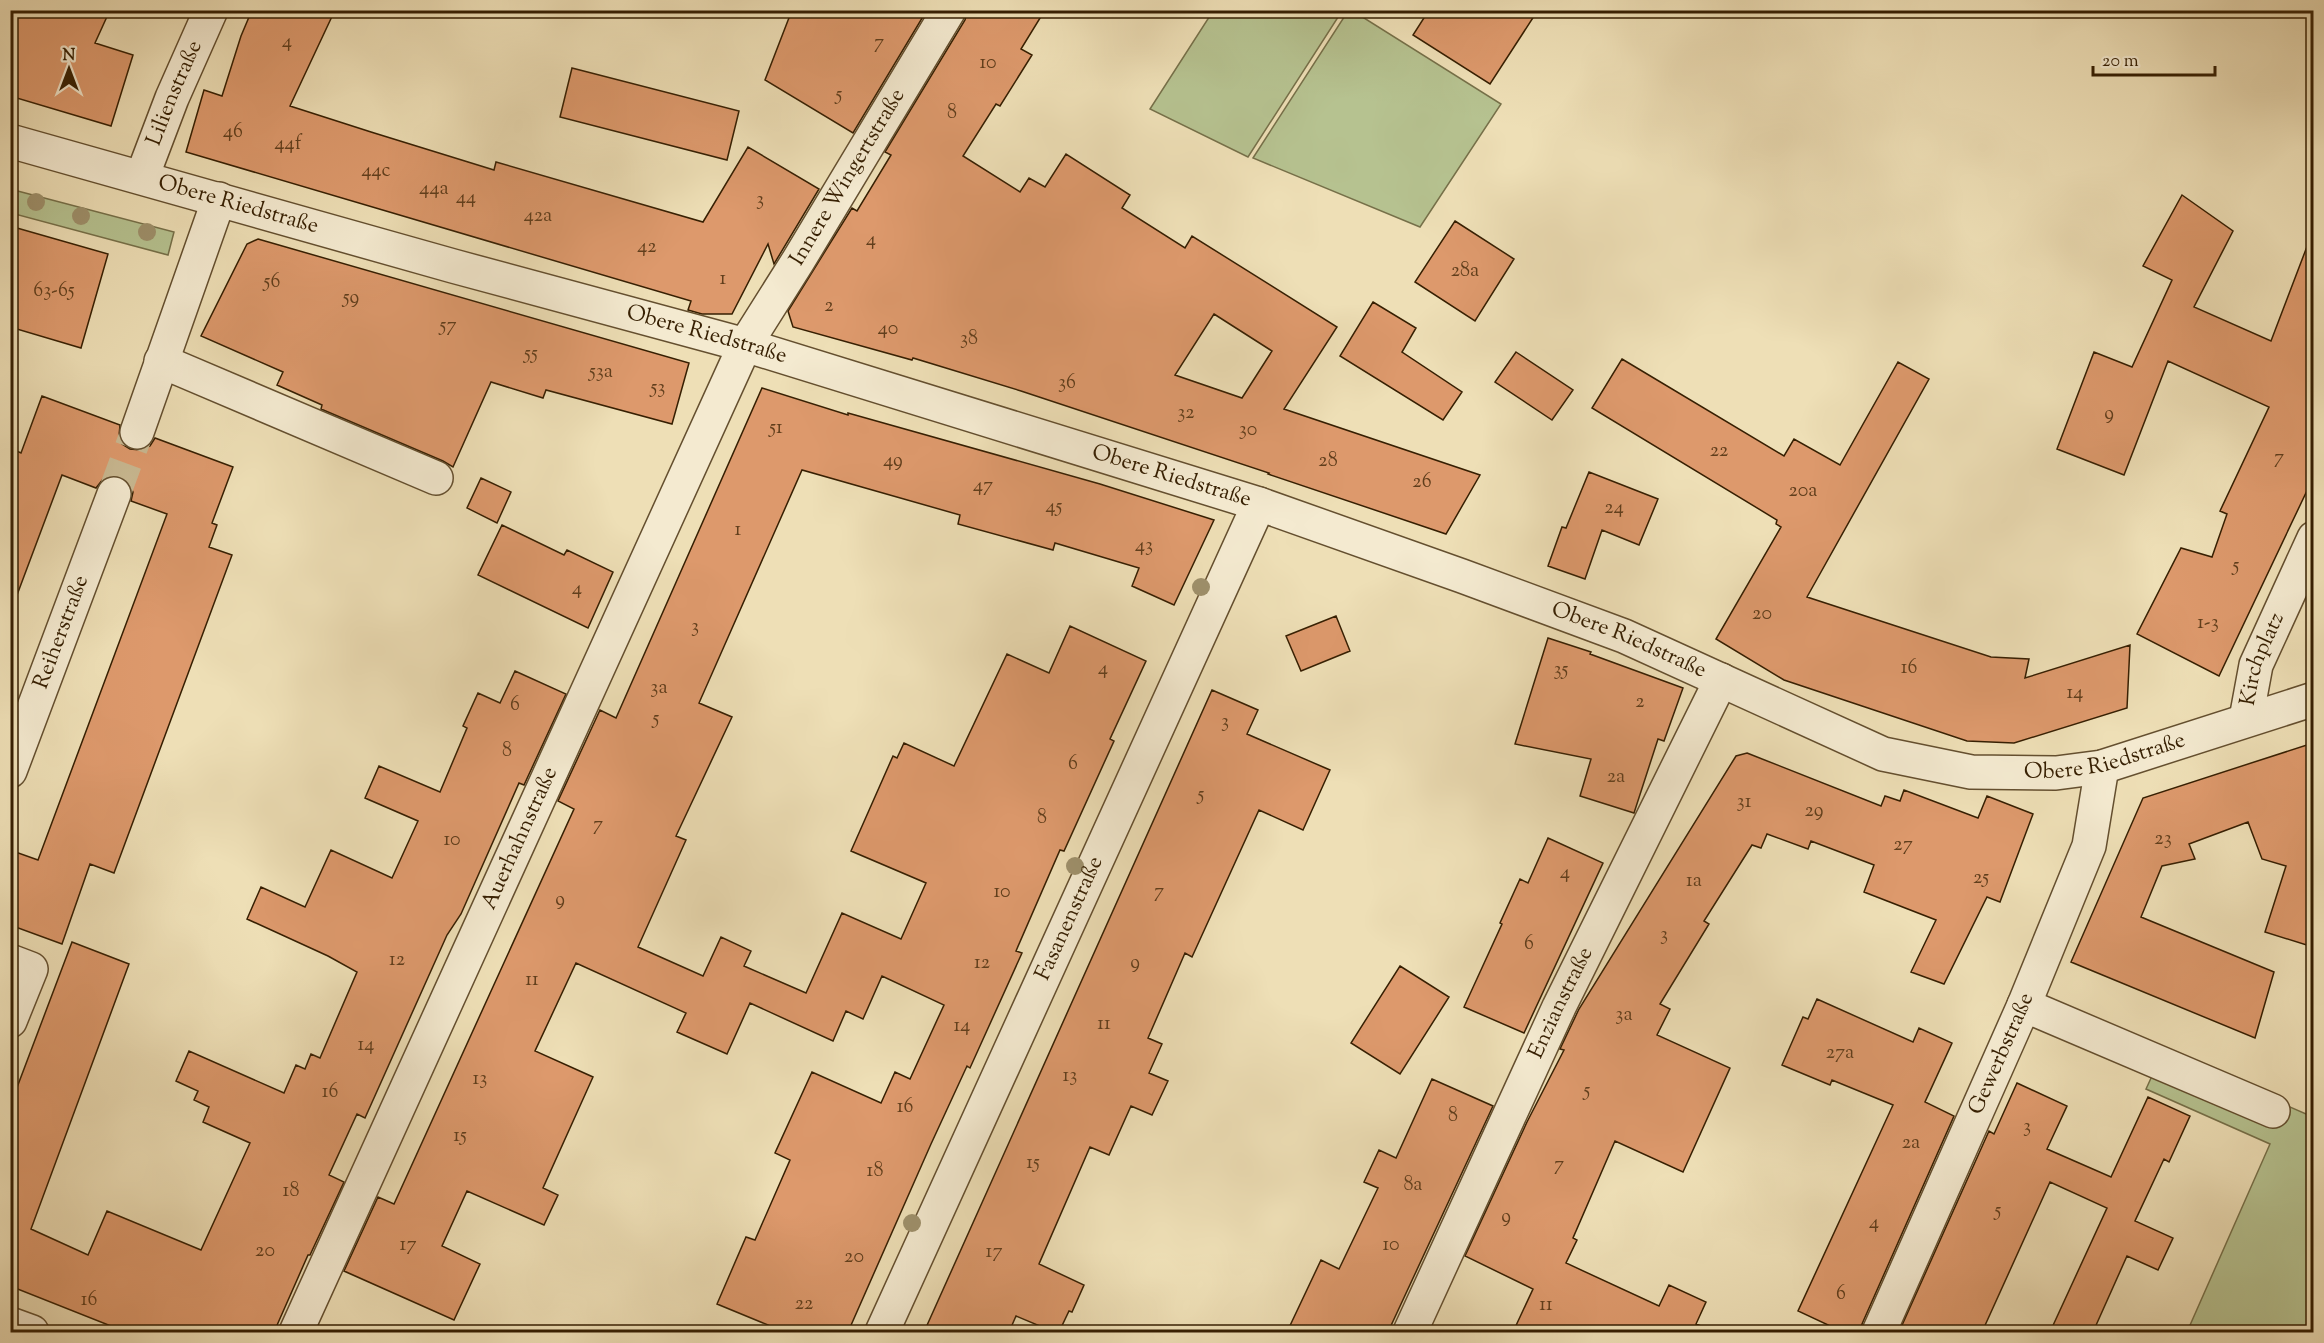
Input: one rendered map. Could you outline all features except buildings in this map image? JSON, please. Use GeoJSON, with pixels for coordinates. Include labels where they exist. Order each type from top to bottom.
{"type":"FeatureCollection","features":[{"type":"Feature","properties":{"kind":"street","name":"Lilienstraße"},"geometry":{"type":"LineString","coordinates":[[142,177],[172,98],[211,10]]}},
{"type":"Feature","properties":{"kind":"street","name":"Innere Wingertstraße"},"geometry":{"type":"LineString","coordinates":[[745,345],[949,10]]}},
{"type":"Feature","properties":{"kind":"street","name":"Obere Riedstraße"},"geometry":{"type":"LineString","coordinates":[[10,141],[453,266],[745,345],[1259,504],[1624,636],[1883,754],[1971,772],[2056,773],[2102,767],[2313,699]]}},
{"type":"Feature","properties":{"kind":"street"},"geometry":{"type":"LineString","coordinates":[[137,432],[219,200]]}},
{"type":"Feature","properties":{"kind":"street","name":"Auerhahnstraße"},"geometry":{"type":"LineString","coordinates":[[296,1332],[745,345]]}},
{"type":"Feature","properties":{"kind":"street"},"geometry":{"type":"LineString","coordinates":[[162,361],[436,477]]}},
{"type":"Feature","properties":{"kind":"street","name":"Reiherstraße"},"geometry":{"type":"LineString","coordinates":[[10,771],[114,494]]}},
{"type":"Feature","properties":{"kind":"street","name":"Fasanenstraße"},"geometry":{"type":"LineString","coordinates":[[882,1332],[1259,504]]}},
{"type":"Feature","properties":{"kind":"street","name":"Kirchplatz"},"geometry":{"type":"LineString","coordinates":[[2246,719],[2256,665],[2313,538]]}},
{"type":"Feature","properties":{"kind":"street","name":"Enzianstraße"},"geometry":{"type":"LineString","coordinates":[[1410,1332],[1559,1007],[1721,680]]}},
{"type":"Feature","properties":{"kind":"street","name":"Gewerbstraße"},"geometry":{"type":"LineString","coordinates":[[1879,1332],[2024,1005],[2089,846],[2102,767]]}},
{"type":"Feature","properties":{"kind":"street"},"geometry":{"type":"LineString","coordinates":[[10,961],[31,969],[10,1021]]}},
{"type":"Feature","properties":{"kind":"street"},"geometry":{"type":"LineString","coordinates":[[2024,1005],[2273,1111]]}},
{"type":"Feature","properties":{"kind":"street"},"geometry":{"type":"LineString","coordinates":[[10,1324],[32,1332]]}},
{"type":"Feature","properties":{"kind":"green space"},"geometry":{"type":"Polygon","coordinates":[[[1213,11],[1342,11],[1248,157],[1150,109],[1213,11]]]}},
{"type":"Feature","properties":{"kind":"green space"},"geometry":{"type":"Polygon","coordinates":[[[1348,11],[1353,11],[1501,104],[1420,227],[1253,158],[1348,11]]]}},
{"type":"Feature","properties":{"kind":"green space"},"geometry":{"type":"Polygon","coordinates":[[[10,189],[174,232],[168,255],[11,213],[10,189]]]}},
{"type":"Feature","properties":{"kind":"green space"},"geometry":{"type":"Polygon","coordinates":[[[2163,1052],[2313,1117],[2313,1154],[2310,1164],[2314,1166],[2313,1332],[2187,1332],[2270,1144],[2146,1089],[2163,1052]]]}},
{"type":"Feature","properties":{"kind":"tunnel"},"geometry":{"type":"LineString","coordinates":[[114,494],[137,432]]}}]}
